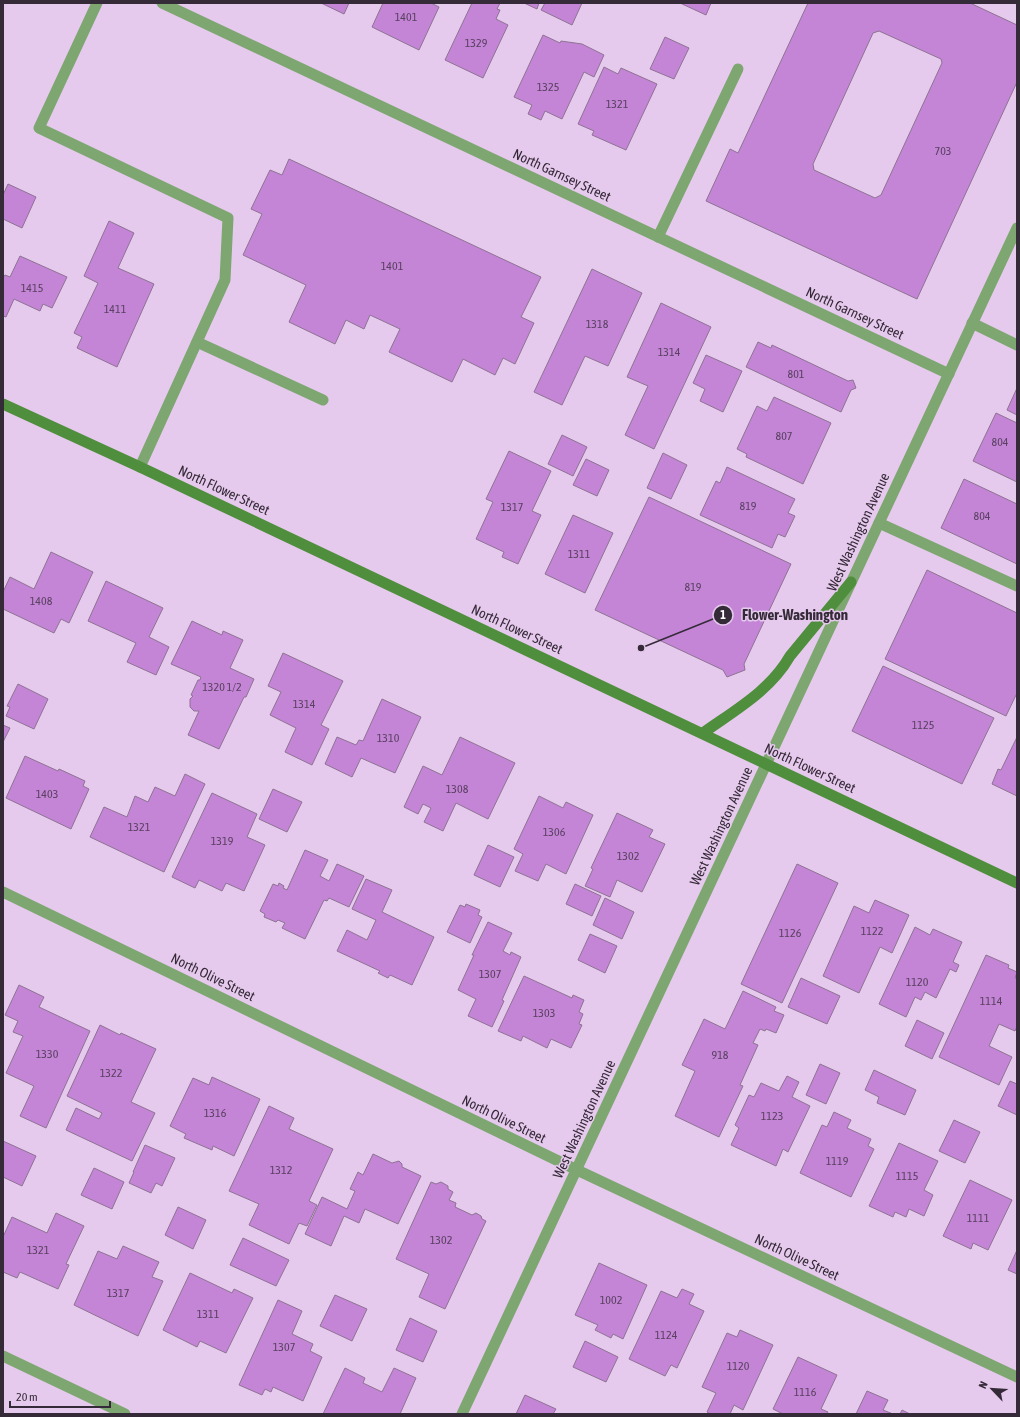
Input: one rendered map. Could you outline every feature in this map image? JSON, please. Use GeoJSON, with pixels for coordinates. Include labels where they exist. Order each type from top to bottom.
{"type":"FeatureCollection","features":[{"type":"Feature","properties":{"kind":"main road","name":"North Flower Street"},"geometry":{"type":"LineString","coordinates":[[3,404],[140,466],[1017,883]]}},
{"type":"Feature","properties":{"kind":"main road"},"geometry":{"type":"LineString","coordinates":[[703,733],[758,694],[774,680],[783,669],[790,656],[851,582]]}},
{"type":"Feature","properties":{"kind":"street"},"geometry":{"type":"LineString","coordinates":[[97,3],[39,128],[228,218],[225,280],[140,466]]}},
{"type":"Feature","properties":{"kind":"street","name":"North Garnsey Street"},"geometry":{"type":"LineString","coordinates":[[162,3],[949,374]]}},
{"type":"Feature","properties":{"kind":"street"},"geometry":{"type":"LineString","coordinates":[[658,237],[738,69]]}},
{"type":"Feature","properties":{"kind":"street","name":"West Washington Avenue"},"geometry":{"type":"LineString","coordinates":[[462,1414],[1017,228]]}},
{"type":"Feature","properties":{"kind":"street"},"geometry":{"type":"LineString","coordinates":[[972,323],[1017,345]]}},
{"type":"Feature","properties":{"kind":"street"},"geometry":{"type":"LineString","coordinates":[[196,342],[323,400]]}},
{"type":"Feature","properties":{"kind":"street"},"geometry":{"type":"LineString","coordinates":[[879,524],[1017,586]]}},
{"type":"Feature","properties":{"kind":"street","name":"North Olive Street"},"geometry":{"type":"LineString","coordinates":[[3,892],[577,1170],[1017,1377]]}},
{"type":"Feature","properties":{"kind":"street"},"geometry":{"type":"LineString","coordinates":[[3,1356],[125,1414]]}},
{"type":"Feature","properties":{"kind":"building"},"geometry":{"type":"Polygon","coordinates":[[[321,3],[349,3],[344,14],[321,3]]]}},
{"type":"Feature","properties":{"kind":"building"},"geometry":{"type":"Polygon","coordinates":[[[383,3],[431,3],[439,7],[419,50],[372,27],[383,3]]]}},
{"type":"Feature","properties":{"kind":"building"},"geometry":{"type":"Polygon","coordinates":[[[472,3],[500,3],[497,9],[500,10],[496,19],[508,25],[483,78],[445,60],[472,3]]]}},
{"type":"Feature","properties":{"kind":"building"},"geometry":{"type":"Polygon","coordinates":[[[524,3],[539,3],[537,9],[524,3]]]}},
{"type":"Feature","properties":{"kind":"building"},"geometry":{"type":"Polygon","coordinates":[[[545,3],[582,3],[572,25],[541,10],[545,3]]]}},
{"type":"Feature","properties":{"kind":"building"},"geometry":{"type":"Polygon","coordinates":[[[680,3],[711,3],[706,15],[680,3]]]}},
{"type":"Feature","properties":{"kind":"building"},"geometry":{"type":"Polygon","coordinates":[[[808,3],[970,3],[1017,25],[1017,82],[917,299],[706,201],[730,149],[738,153],[808,3]],[[879,31],[873,33],[813,164],[814,170],[875,198],[881,195],[942,63],[941,59],[879,31]]]}},
{"type":"Feature","properties":{"kind":"building"},"geometry":{"type":"Polygon","coordinates":[[[543,35],[560,43],[561,41],[582,44],[604,55],[594,77],[584,72],[562,119],[545,111],[541,120],[528,114],[532,105],[514,97],[543,35]]]}},
{"type":"Feature","properties":{"kind":"building"},"geometry":{"type":"Polygon","coordinates":[[[665,37],[689,48],[674,79],[650,69],[665,37]]]}},
{"type":"Feature","properties":{"kind":"building"},"geometry":{"type":"Polygon","coordinates":[[[604,67],[618,74],[621,68],[657,84],[626,150],[592,135],[594,131],[578,124],[604,67]]]}},
{"type":"Feature","properties":{"kind":"building"},"geometry":{"type":"Polygon","coordinates":[[[289,159],[541,277],[521,317],[534,323],[515,364],[503,358],[495,375],[463,359],[452,382],[389,352],[400,329],[370,315],[364,329],[346,320],[335,344],[289,322],[306,285],[243,255],[262,214],[251,209],[270,170],[282,175],[289,159]]]}},
{"type":"Feature","properties":{"kind":"building"},"geometry":{"type":"Polygon","coordinates":[[[8,184],[36,197],[22,228],[3,219],[3,195],[8,184]]]}},
{"type":"Feature","properties":{"kind":"building"},"geometry":{"type":"Polygon","coordinates":[[[109,221],[134,233],[118,268],[154,284],[117,367],[77,348],[82,337],[74,333],[98,283],[84,276],[109,221]]]}},
{"type":"Feature","properties":{"kind":"building"},"geometry":{"type":"Polygon","coordinates":[[[20,256],[67,277],[52,308],[43,304],[40,311],[14,299],[6,317],[3,316],[3,278],[5,275],[10,277],[20,256]]]}},
{"type":"Feature","properties":{"kind":"building"},"geometry":{"type":"Polygon","coordinates":[[[592,269],[642,293],[608,366],[585,356],[562,405],[534,392],[592,269]]]}},
{"type":"Feature","properties":{"kind":"building"},"geometry":{"type":"Polygon","coordinates":[[[661,303],[711,327],[654,449],[625,435],[648,386],[627,377],[661,303]]]}},
{"type":"Feature","properties":{"kind":"building"},"geometry":{"type":"Polygon","coordinates":[[[758,342],[771,348],[772,345],[848,381],[853,380],[856,388],[851,390],[841,412],[746,367],[758,342]]]}},
{"type":"Feature","properties":{"kind":"building"},"geometry":{"type":"Polygon","coordinates":[[[706,355],[742,371],[723,412],[700,401],[705,389],[693,383],[706,355]]]}},
{"type":"Feature","properties":{"kind":"building"},"geometry":{"type":"Polygon","coordinates":[[[1017,388],[1017,415],[1007,410],[1017,388]]]}},
{"type":"Feature","properties":{"kind":"building"},"geometry":{"type":"Polygon","coordinates":[[[774,397],[831,423],[803,484],[746,457],[747,454],[737,449],[757,406],[767,411],[774,397]]]}},
{"type":"Feature","properties":{"kind":"building"},"geometry":{"type":"Polygon","coordinates":[[[996,413],[1017,423],[1017,482],[973,461],[996,413]]]}},
{"type":"Feature","properties":{"kind":"building"},"geometry":{"type":"Polygon","coordinates":[[[562,435],[587,447],[573,476],[548,464],[562,435]]]}},
{"type":"Feature","properties":{"kind":"building"},"geometry":{"type":"Polygon","coordinates":[[[509,451],[551,471],[532,511],[541,515],[518,564],[502,557],[504,552],[476,539],[493,502],[486,499],[509,451]]]}},
{"type":"Feature","properties":{"kind":"building"},"geometry":{"type":"Polygon","coordinates":[[[663,453],[687,465],[671,499],[647,488],[663,453]]]}},
{"type":"Feature","properties":{"kind":"building"},"geometry":{"type":"Polygon","coordinates":[[[586,459],[609,470],[597,496],[573,485],[586,459]]]}},
{"type":"Feature","properties":{"kind":"building"},"geometry":{"type":"Polygon","coordinates":[[[727,467],[795,499],[788,513],[795,516],[785,537],[778,534],[772,548],[700,515],[716,481],[720,483],[727,467]]]}},
{"type":"Feature","properties":{"kind":"building"},"geometry":{"type":"Polygon","coordinates":[[[964,479],[1017,504],[1017,564],[941,528],[964,479]]]}},
{"type":"Feature","properties":{"kind":"building"},"geometry":{"type":"Polygon","coordinates":[[[649,497],[791,564],[744,664],[745,670],[727,677],[723,670],[595,610],[649,497]]]}},
{"type":"Feature","properties":{"kind":"building"},"geometry":{"type":"Polygon","coordinates":[[[573,515],[613,533],[585,593],[545,574],[573,515]]]}},
{"type":"Feature","properties":{"kind":"building"},"geometry":{"type":"Polygon","coordinates":[[[51,552],[93,572],[69,623],[61,619],[54,633],[3,609],[3,592],[10,577],[34,589],[51,552]]]}},
{"type":"Feature","properties":{"kind":"building"},"geometry":{"type":"Polygon","coordinates":[[[927,570],[1017,613],[1017,693],[1006,716],[885,659],[927,570]]]}},
{"type":"Feature","properties":{"kind":"building"},"geometry":{"type":"Polygon","coordinates":[[[106,581],[163,608],[149,637],[169,647],[156,675],[127,662],[136,643],[88,621],[106,581]]]}},
{"type":"Feature","properties":{"kind":"building"},"geometry":{"type":"Polygon","coordinates":[[[192,621],[222,635],[223,631],[243,640],[230,668],[254,679],[219,749],[188,735],[199,711],[194,711],[190,707],[190,699],[193,696],[191,695],[198,680],[200,680],[201,677],[171,664],[192,621]]]}},
{"type":"Feature","properties":{"kind":"building"},"geometry":{"type":"Polygon","coordinates":[[[283,653],[343,681],[321,725],[329,729],[312,765],[285,752],[296,728],[270,715],[281,692],[268,686],[283,653]]]}},
{"type":"Feature","properties":{"kind":"building"},"geometry":{"type":"Polygon","coordinates":[[[883,666],[994,718],[962,784],[852,731],[883,666]]]}},
{"type":"Feature","properties":{"kind":"building"},"geometry":{"type":"Polygon","coordinates":[[[18,684],[48,699],[34,729],[6,716],[10,707],[7,706],[18,684]]]}},
{"type":"Feature","properties":{"kind":"building"},"geometry":{"type":"Polygon","coordinates":[[[382,699],[421,717],[395,773],[361,758],[352,777],[325,764],[337,737],[356,745],[359,740],[363,741],[382,699]]]}},
{"type":"Feature","properties":{"kind":"building"},"geometry":{"type":"Polygon","coordinates":[[[3,725],[10,728],[3,742],[3,725]]]}},
{"type":"Feature","properties":{"kind":"building"},"geometry":{"type":"Polygon","coordinates":[[[460,737],[515,763],[488,819],[456,803],[443,831],[424,822],[431,808],[423,804],[418,814],[404,807],[423,766],[442,775],[460,737]]]}},
{"type":"Feature","properties":{"kind":"building"},"geometry":{"type":"Polygon","coordinates":[[[1017,737],[1017,796],[992,784],[998,769],[1001,770],[1017,737]]]}},
{"type":"Feature","properties":{"kind":"building"},"geometry":{"type":"Polygon","coordinates":[[[25,756],[85,781],[83,786],[89,789],[71,829],[6,798],[25,756]]]}},
{"type":"Feature","properties":{"kind":"building"},"geometry":{"type":"Polygon","coordinates":[[[185,774],[205,784],[164,872],[90,837],[104,807],[127,817],[135,796],[148,802],[155,787],[175,796],[185,774]]]}},
{"type":"Feature","properties":{"kind":"building"},"geometry":{"type":"Polygon","coordinates":[[[273,789],[302,802],[287,832],[259,819],[273,789]]]}},
{"type":"Feature","properties":{"kind":"building"},"geometry":{"type":"Polygon","coordinates":[[[212,793],[257,814],[247,837],[265,845],[244,891],[226,883],[222,891],[199,880],[195,888],[172,877],[212,793]]]}},
{"type":"Feature","properties":{"kind":"building"},"geometry":{"type":"Polygon","coordinates":[[[539,796],[563,808],[566,802],[593,815],[566,874],[546,864],[538,881],[515,871],[523,854],[514,849],[539,796]]]}},
{"type":"Feature","properties":{"kind":"building"},"geometry":{"type":"Polygon","coordinates":[[[617,813],[653,830],[649,837],[665,844],[642,892],[617,880],[610,897],[585,886],[593,869],[591,868],[617,813]]]}},
{"type":"Feature","properties":{"kind":"building"},"geometry":{"type":"Polygon","coordinates":[[[488,845],[514,857],[500,887],[474,875],[488,845]]]}},
{"type":"Feature","properties":{"kind":"building"},"geometry":{"type":"Polygon","coordinates":[[[305,850],[328,860],[320,876],[329,881],[337,864],[364,876],[349,907],[329,898],[327,901],[324,900],[305,939],[282,928],[285,923],[278,920],[276,922],[264,917],[265,914],[260,911],[273,884],[278,886],[279,883],[287,890],[305,850]]]}},
{"type":"Feature","properties":{"kind":"building"},"geometry":{"type":"Polygon","coordinates":[[[797,864],[838,883],[782,1003],[741,984],[797,864]]]}},
{"type":"Feature","properties":{"kind":"building"},"geometry":{"type":"Polygon","coordinates":[[[366,879],[392,890],[382,912],[434,937],[412,985],[390,975],[388,978],[378,973],[380,971],[337,951],[347,930],[367,940],[376,920],[352,909],[366,879]]]}},
{"type":"Feature","properties":{"kind":"building"},"geometry":{"type":"Polygon","coordinates":[[[575,884],[601,896],[592,916],[566,904],[575,884]]]}},
{"type":"Feature","properties":{"kind":"building"},"geometry":{"type":"Polygon","coordinates":[[[605,898],[634,912],[622,939],[593,925],[605,898]]]}},
{"type":"Feature","properties":{"kind":"building"},"geometry":{"type":"Polygon","coordinates":[[[875,900],[909,915],[892,953],[880,947],[859,993],[823,976],[854,906],[869,913],[875,900]]]}},
{"type":"Feature","properties":{"kind":"building"},"geometry":{"type":"Polygon","coordinates":[[[466,904],[480,910],[478,915],[482,917],[470,943],[447,932],[460,905],[465,907],[466,904]]]}},
{"type":"Feature","properties":{"kind":"building"},"geometry":{"type":"Polygon","coordinates":[[[488,922],[512,933],[503,951],[510,955],[511,952],[521,957],[492,1027],[468,1016],[476,999],[458,990],[474,955],[472,955],[488,922]]]}},
{"type":"Feature","properties":{"kind":"building"},"geometry":{"type":"Polygon","coordinates":[[[915,927],[930,935],[933,929],[962,942],[953,962],[959,965],[956,972],[950,969],[936,998],[925,992],[921,1000],[915,997],[906,1017],[879,1004],[915,927]]]}},
{"type":"Feature","properties":{"kind":"building"},"geometry":{"type":"Polygon","coordinates":[[[590,934],[617,946],[605,973],[578,960],[590,934]]]}},
{"type":"Feature","properties":{"kind":"building"},"geometry":{"type":"Polygon","coordinates":[[[986,955],[1009,965],[1008,968],[1017,972],[1015,978],[1017,979],[1017,1026],[1015,1031],[999,1024],[989,1046],[1012,1057],[999,1085],[939,1057],[986,955]]]}},
{"type":"Feature","properties":{"kind":"building"},"geometry":{"type":"Polygon","coordinates":[[[524,976],[572,998],[573,995],[584,1000],[579,1012],[583,1014],[579,1024],[582,1025],[571,1048],[551,1039],[547,1048],[523,1036],[521,1041],[498,1031],[524,976]]]}},
{"type":"Feature","properties":{"kind":"building"},"geometry":{"type":"Polygon","coordinates":[[[801,978],[840,996],[827,1024],[788,1007],[801,978]]]}},
{"type":"Feature","properties":{"kind":"building"},"geometry":{"type":"Polygon","coordinates":[[[19,985],[44,997],[39,1007],[90,1031],[46,1128],[20,1116],[34,1086],[6,1073],[23,1036],[13,1032],[18,1021],[5,1015],[19,985]]]}},
{"type":"Feature","properties":{"kind":"building"},"geometry":{"type":"Polygon","coordinates":[[[743,991],[776,1007],[774,1011],[784,1015],[776,1033],[766,1029],[765,1031],[760,1029],[753,1043],[758,1045],[740,1085],[743,1086],[719,1137],[675,1116],[695,1071],[682,1065],[704,1019],[725,1029],[743,991]]]}},
{"type":"Feature","properties":{"kind":"building"},"geometry":{"type":"Polygon","coordinates":[[[917,1020],[944,1033],[932,1059],[905,1046],[917,1020]]]}},
{"type":"Feature","properties":{"kind":"building"},"geometry":{"type":"Polygon","coordinates":[[[100,1025],[120,1035],[121,1033],[156,1049],[131,1102],[155,1113],[132,1161],[66,1130],[76,1108],[99,1119],[102,1113],[67,1096],[100,1025]]]}},
{"type":"Feature","properties":{"kind":"building"},"geometry":{"type":"Polygon","coordinates":[[[820,1064],[840,1073],[826,1104],[806,1095],[820,1064]]]}},
{"type":"Feature","properties":{"kind":"building"},"geometry":{"type":"Polygon","coordinates":[[[874,1070],[916,1090],[905,1115],[877,1103],[879,1097],[865,1090],[874,1070]]]}},
{"type":"Feature","properties":{"kind":"building"},"geometry":{"type":"Polygon","coordinates":[[[787,1076],[799,1082],[792,1097],[810,1106],[788,1152],[783,1149],[776,1166],[731,1145],[739,1128],[735,1125],[749,1095],[754,1097],[761,1083],[779,1091],[787,1076]]]}},
{"type":"Feature","properties":{"kind":"building"},"geometry":{"type":"Polygon","coordinates":[[[212,1077],[260,1099],[234,1156],[213,1146],[212,1150],[184,1138],[186,1134],[170,1126],[193,1078],[209,1085],[212,1077]]]}},
{"type":"Feature","properties":{"kind":"building"},"geometry":{"type":"Polygon","coordinates":[[[1010,1081],[1017,1084],[1017,1115],[998,1106],[1010,1081]]]}},
{"type":"Feature","properties":{"kind":"building"},"geometry":{"type":"Polygon","coordinates":[[[269,1106],[294,1118],[289,1129],[333,1149],[309,1201],[317,1205],[307,1226],[299,1223],[289,1244],[249,1225],[259,1204],[229,1191],[269,1106]]]}},
{"type":"Feature","properties":{"kind":"building"},"geometry":{"type":"Polygon","coordinates":[[[834,1112],[851,1120],[847,1128],[871,1139],[868,1146],[874,1149],[851,1197],[800,1173],[822,1125],[827,1127],[834,1112]]]}},
{"type":"Feature","properties":{"kind":"building"},"geometry":{"type":"Polygon","coordinates":[[[954,1120],[980,1132],[965,1163],[939,1151],[954,1120]]]}},
{"type":"Feature","properties":{"kind":"building"},"geometry":{"type":"Polygon","coordinates":[[[3,1141],[36,1156],[22,1186],[3,1177],[3,1141]]]}},
{"type":"Feature","properties":{"kind":"building"},"geometry":{"type":"Polygon","coordinates":[[[899,1143],[938,1161],[924,1190],[933,1195],[924,1216],[909,1209],[906,1217],[895,1212],[893,1217],[869,1206],[899,1143]]]}},
{"type":"Feature","properties":{"kind":"building"},"geometry":{"type":"Polygon","coordinates":[[[145,1145],[175,1158],[162,1186],[156,1183],[151,1193],[129,1183],[145,1145]]]}},
{"type":"Feature","properties":{"kind":"building"},"geometry":{"type":"Polygon","coordinates":[[[373,1154],[392,1163],[399,1161],[402,1164],[402,1167],[421,1176],[398,1224],[365,1209],[359,1223],[344,1216],[331,1246],[305,1234],[322,1197],[347,1209],[355,1191],[350,1189],[358,1172],[363,1175],[373,1154]]]}},
{"type":"Feature","properties":{"kind":"building"},"geometry":{"type":"Polygon","coordinates":[[[94,1168],[124,1182],[112,1209],[81,1195],[94,1168]]]}},
{"type":"Feature","properties":{"kind":"building"},"geometry":{"type":"Polygon","coordinates":[[[970,1180],[1012,1200],[988,1250],[973,1243],[971,1249],[943,1236],[970,1180]]]}},
{"type":"Feature","properties":{"kind":"building"},"geometry":{"type":"Polygon","coordinates":[[[431,1182],[436,1184],[441,1182],[448,1186],[448,1189],[453,1192],[449,1200],[456,1203],[455,1207],[472,1215],[476,1213],[486,1221],[445,1309],[419,1297],[429,1274],[396,1259],[431,1182]]]}},
{"type":"Feature","properties":{"kind":"building"},"geometry":{"type":"Polygon","coordinates":[[[178,1207],[206,1220],[193,1249],[165,1235],[178,1207]]]}},
{"type":"Feature","properties":{"kind":"building"},"geometry":{"type":"Polygon","coordinates":[[[56,1213],[84,1226],[66,1264],[69,1265],[58,1289],[20,1272],[17,1278],[3,1272],[3,1237],[12,1217],[47,1233],[56,1213]]]}},
{"type":"Feature","properties":{"kind":"building"},"geometry":{"type":"Polygon","coordinates":[[[243,1238],[289,1260],[276,1286],[230,1265],[243,1238]]]}},
{"type":"Feature","properties":{"kind":"building"},"geometry":{"type":"Polygon","coordinates":[[[123,1246],[159,1262],[152,1277],[163,1281],[138,1336],[74,1305],[98,1251],[117,1259],[123,1246]]]}},
{"type":"Feature","properties":{"kind":"building"},"geometry":{"type":"Polygon","coordinates":[[[1017,1250],[1017,1274],[1008,1270],[1017,1250]]]}},
{"type":"Feature","properties":{"kind":"building"},"geometry":{"type":"Polygon","coordinates":[[[599,1263],[647,1285],[623,1339],[613,1334],[611,1338],[595,1330],[598,1325],[575,1315],[599,1263]]]}},
{"type":"Feature","properties":{"kind":"building"},"geometry":{"type":"Polygon","coordinates":[[[190,1273],[232,1293],[234,1289],[253,1298],[226,1353],[200,1341],[197,1347],[163,1330],[190,1273]]]}},
{"type":"Feature","properties":{"kind":"building"},"geometry":{"type":"Polygon","coordinates":[[[682,1289],[694,1294],[689,1304],[704,1311],[677,1368],[671,1365],[665,1376],[629,1359],[661,1291],[677,1298],[682,1289]]]}},
{"type":"Feature","properties":{"kind":"building"},"geometry":{"type":"Polygon","coordinates":[[[335,1295],[367,1309],[352,1341],[320,1326],[335,1295]]]}},
{"type":"Feature","properties":{"kind":"building"},"geometry":{"type":"Polygon","coordinates":[[[278,1300],[302,1311],[292,1334],[313,1344],[310,1351],[322,1357],[303,1401],[273,1387],[271,1392],[265,1389],[262,1395],[239,1385],[278,1300]]]}},
{"type":"Feature","properties":{"kind":"building"},"geometry":{"type":"Polygon","coordinates":[[[410,1318],[437,1331],[423,1362],[396,1350],[410,1318]]]}},
{"type":"Feature","properties":{"kind":"building"},"geometry":{"type":"Polygon","coordinates":[[[740,1330],[773,1345],[743,1410],[734,1405],[730,1414],[711,1414],[707,1412],[716,1393],[702,1387],[727,1333],[737,1337],[740,1330]]]}},
{"type":"Feature","properties":{"kind":"building"},"geometry":{"type":"Polygon","coordinates":[[[585,1341],[618,1357],[606,1382],[573,1367],[585,1341]]]}},
{"type":"Feature","properties":{"kind":"building"},"geometry":{"type":"Polygon","coordinates":[[[798,1357],[837,1375],[821,1409],[828,1412],[827,1414],[783,1414],[773,1409],[798,1357]]]}},
{"type":"Feature","properties":{"kind":"building"},"geometry":{"type":"Polygon","coordinates":[[[345,1368],[365,1378],[363,1383],[382,1392],[394,1368],[416,1378],[400,1414],[323,1414],[345,1368]]]}},
{"type":"Feature","properties":{"kind":"building"},"geometry":{"type":"Polygon","coordinates":[[[867,1391],[888,1400],[883,1410],[893,1414],[856,1414],[867,1391]]]}},
{"type":"Feature","properties":{"kind":"building"},"geometry":{"type":"Polygon","coordinates":[[[525,1395],[556,1409],[553,1414],[516,1414],[525,1395]]]}},
{"type":"Feature","properties":{"kind":"building"},"geometry":{"type":"Polygon","coordinates":[[[902,1410],[910,1414],[900,1414],[902,1410]]]}},
{"type":"Feature","properties":{"kind":"place","name":"Flower-Washington"},"geometry":{"type":"Point","coordinates":[641,648]}}]}
